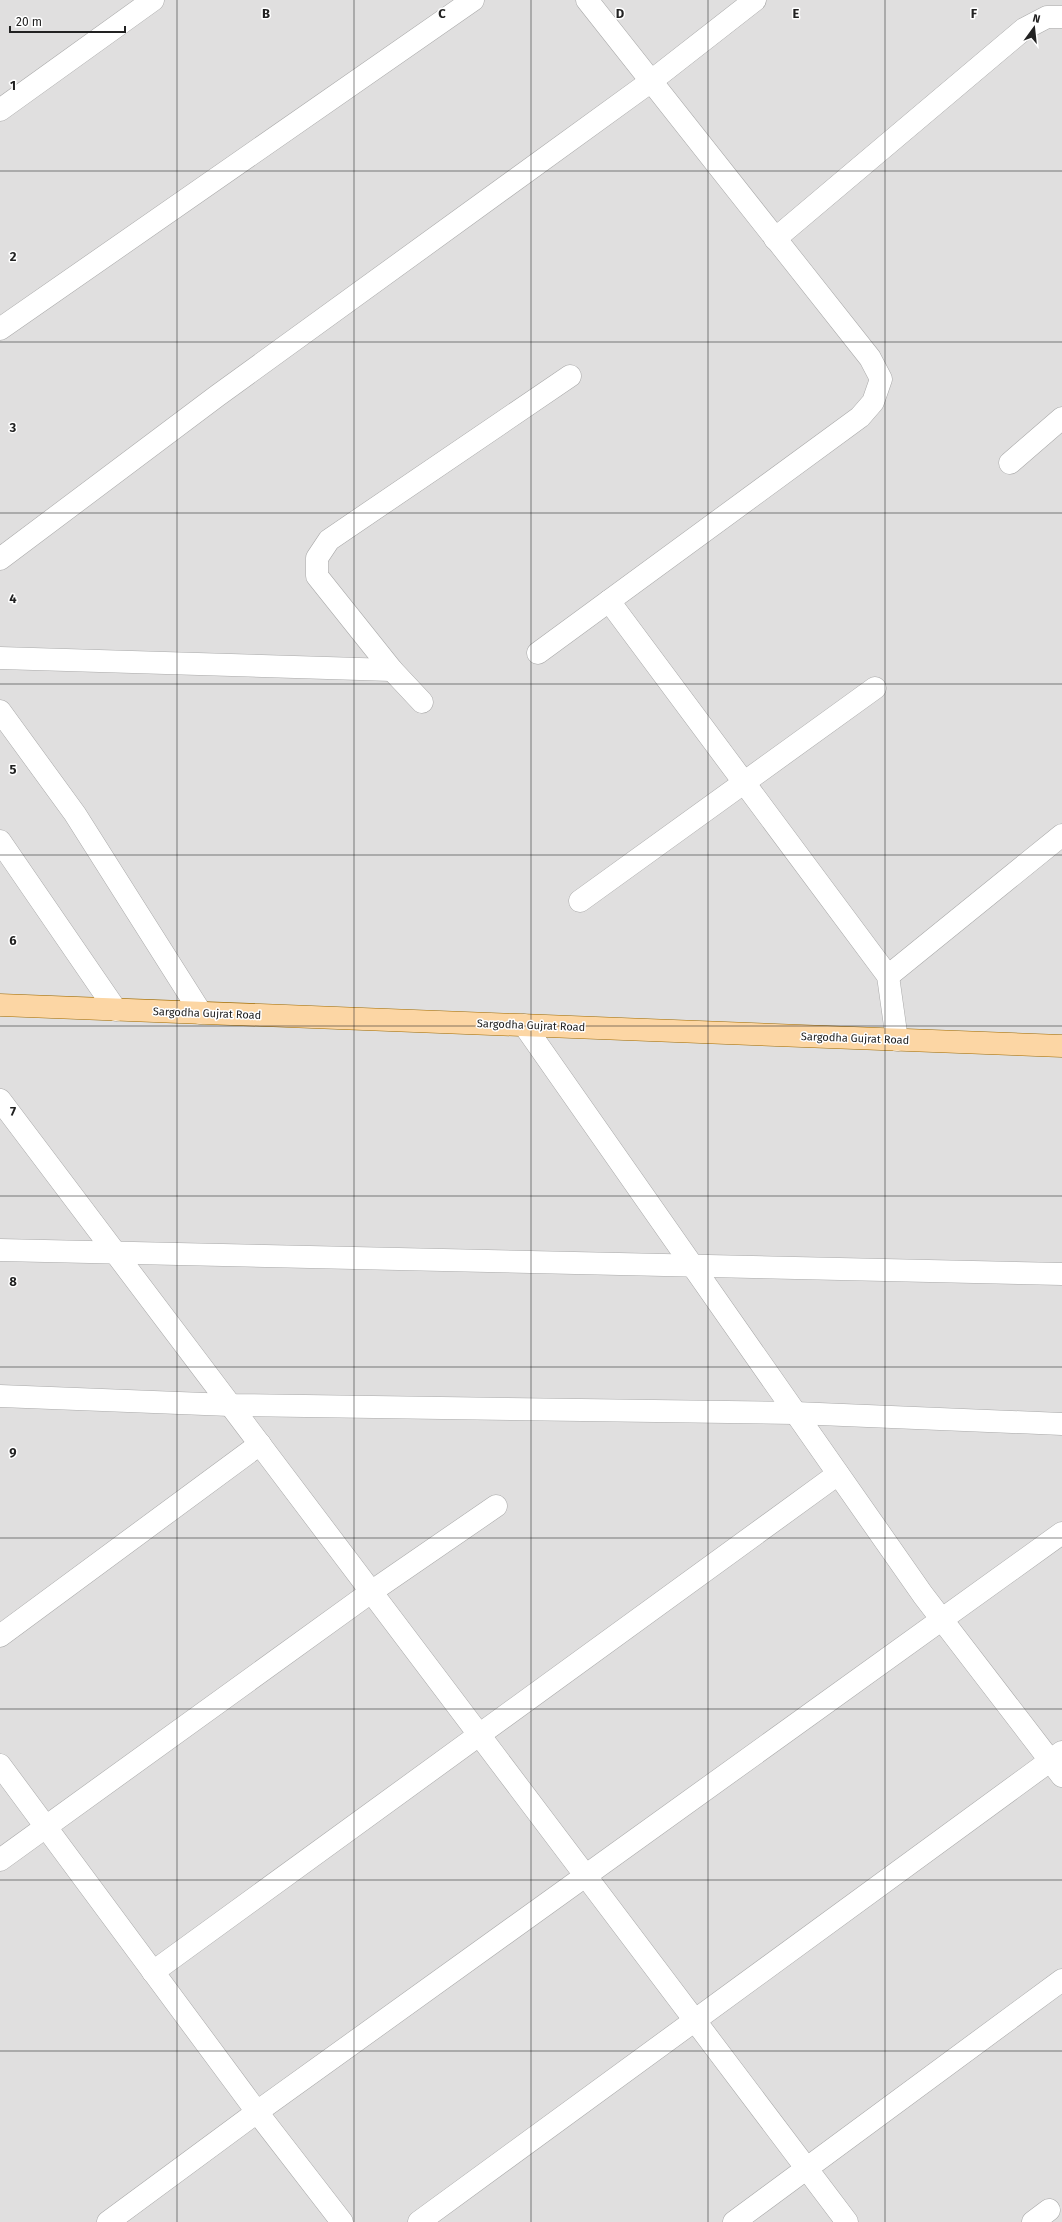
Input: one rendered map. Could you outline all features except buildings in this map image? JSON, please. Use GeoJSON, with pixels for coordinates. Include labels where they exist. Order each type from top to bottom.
{"type":"FeatureCollection","features":[{"type":"Feature","properties":{"kind":"main road","name":"Sargodha Gujrat Road"},"geometry":{"type":"LineString","coordinates":[[0,1005],[897,1040],[1061,1048]]}},
{"type":"Feature","properties":{"kind":"street"},"geometry":{"type":"LineString","coordinates":[[0,110],[153,0]]}},
{"type":"Feature","properties":{"kind":"street"},"geometry":{"type":"LineString","coordinates":[[0,329],[473,0]]}},
{"type":"Feature","properties":{"kind":"street"},"geometry":{"type":"LineString","coordinates":[[538,653],[860,417],[873,402],[881,379],[870,358],[650,82],[587,0]]}},
{"type":"Feature","properties":{"kind":"street"},"geometry":{"type":"LineString","coordinates":[[0,559],[223,392],[650,82],[755,0]]}},
{"type":"Feature","properties":{"kind":"street"},"geometry":{"type":"LineString","coordinates":[[775,239],[1024,29],[1047,17],[1062,17]]}},
{"type":"Feature","properties":{"kind":"street"},"geometry":{"type":"LineString","coordinates":[[422,702],[392,670],[317,576],[317,558],[329,540],[570,376]]}},
{"type":"Feature","properties":{"kind":"street"},"geometry":{"type":"LineString","coordinates":[[1010,463],[1062,418]]}},
{"type":"Feature","properties":{"kind":"street"},"geometry":{"type":"LineString","coordinates":[[610,601],[888,976],[897,1040]]}},
{"type":"Feature","properties":{"kind":"street"},"geometry":{"type":"LineString","coordinates":[[0,658],[392,670]]}},
{"type":"Feature","properties":{"kind":"street"},"geometry":{"type":"LineString","coordinates":[[580,901],[744,781],[875,688]]}},
{"type":"Feature","properties":{"kind":"street"},"geometry":{"type":"LineString","coordinates":[[0,710],[75,814],[201,1013]]}},
{"type":"Feature","properties":{"kind":"street"},"geometry":{"type":"LineString","coordinates":[[888,976],[1062,835]]}},
{"type":"Feature","properties":{"kind":"street"},"geometry":{"type":"LineString","coordinates":[[0,841],[116,1010]]}},
{"type":"Feature","properties":{"kind":"street"},"geometry":{"type":"LineString","coordinates":[[419,2222],[695,2020],[1058,1763],[942,1620],[795,1413],[524,1025]]}},
{"type":"Feature","properties":{"kind":"street"},"geometry":{"type":"LineString","coordinates":[[0,1100],[847,2222]]}},
{"type":"Feature","properties":{"kind":"street"},"geometry":{"type":"LineString","coordinates":[[0,1250],[116,1254],[1062,1274]]}},
{"type":"Feature","properties":{"kind":"street"},"geometry":{"type":"LineString","coordinates":[[0,1396],[230,1405],[795,1413],[1062,1424]]}},
{"type":"Feature","properties":{"kind":"street"},"geometry":{"type":"LineString","coordinates":[[0,1636],[260,1444]]}},
{"type":"Feature","properties":{"kind":"street"},"geometry":{"type":"LineString","coordinates":[[153,1972],[838,1474]]}},
{"type":"Feature","properties":{"kind":"street"},"geometry":{"type":"LineString","coordinates":[[0,1860],[371,1592],[496,1506]]}},
{"type":"Feature","properties":{"kind":"street"},"geometry":{"type":"LineString","coordinates":[[108,2222],[257,2112],[1062,1533]]}},
{"type":"Feature","properties":{"kind":"street"},"geometry":{"type":"LineString","coordinates":[[0,1765],[257,2112],[342,2222]]}},
{"type":"Feature","properties":{"kind":"street"},"geometry":{"type":"LineString","coordinates":[[734,2222],[1062,1980]]}},
{"type":"Feature","properties":{"kind":"shaded area"},"geometry":{"type":"Polygon","coordinates":[[[0,0],[1062,0],[1062,2222],[0,2222],[0,0]]]}}]}
